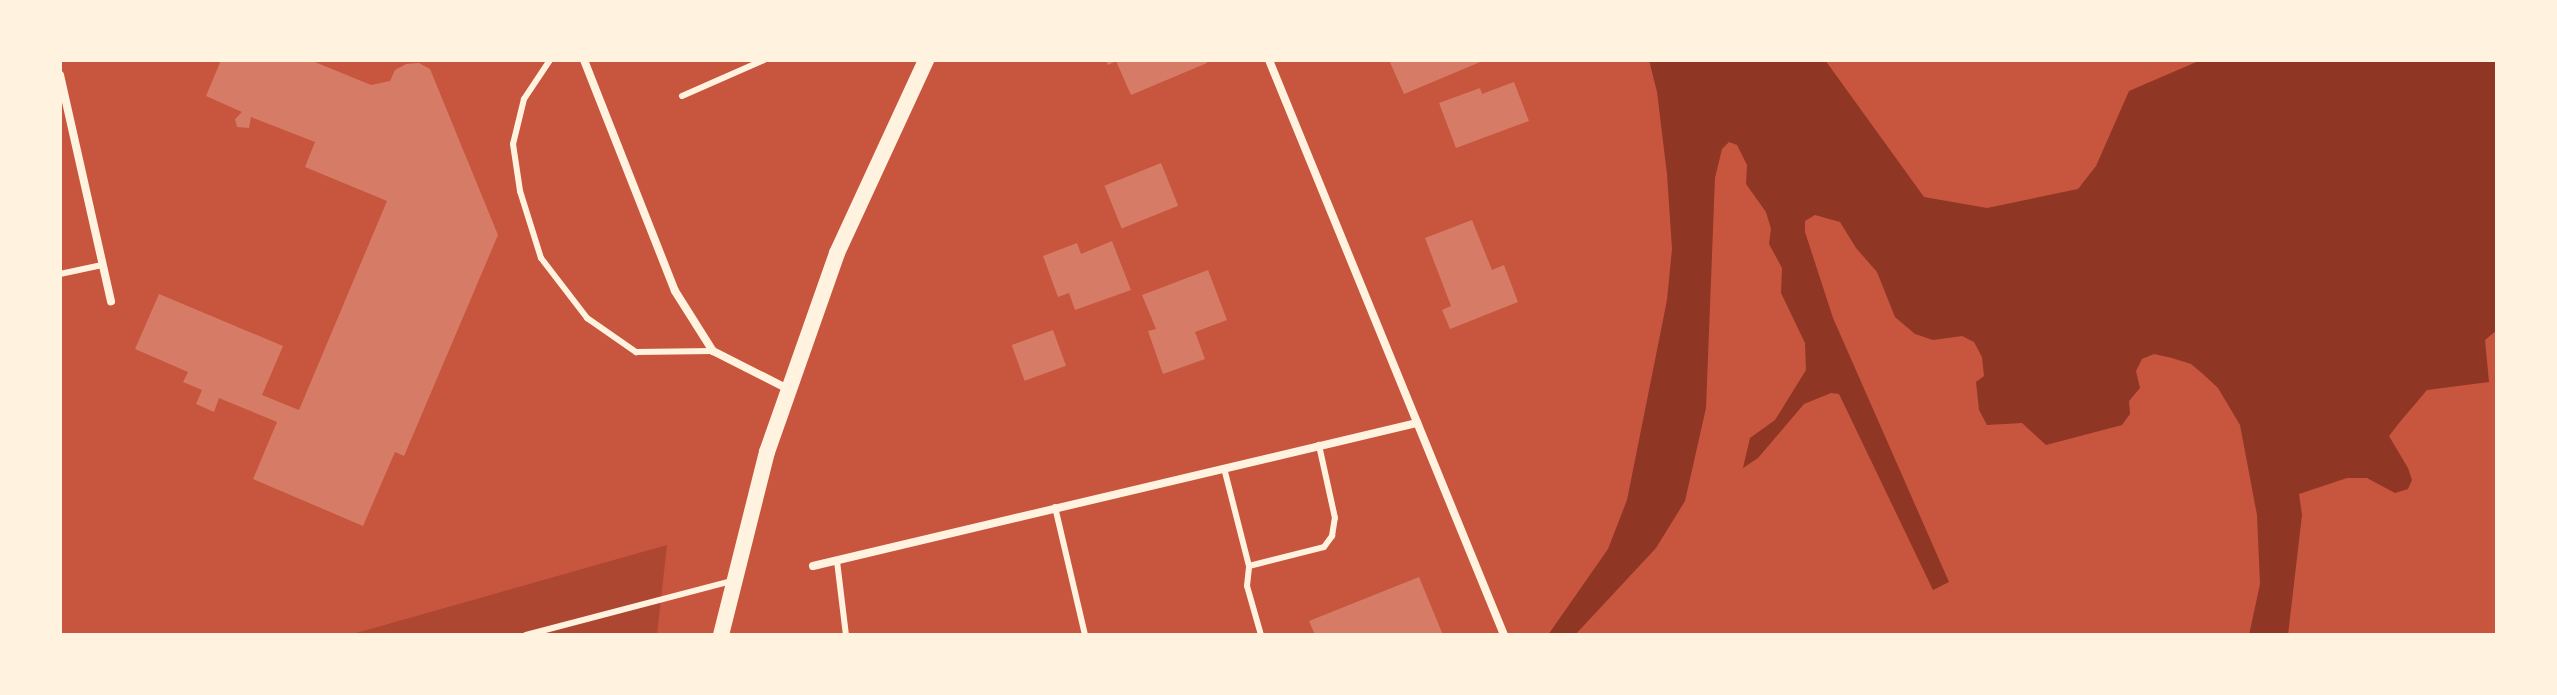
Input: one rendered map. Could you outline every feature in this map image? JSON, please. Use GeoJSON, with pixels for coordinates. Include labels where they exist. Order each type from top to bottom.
{"type":"FeatureCollection","features":[{"type":"Feature","properties":{"kind":"main road"},"geometry":{"type":"LineString","coordinates":[[721,635],[767,452],[837,253],[923,61]]}},
{"type":"Feature","properties":{"kind":"street"},"geometry":{"type":"LineString","coordinates":[[584,60],[675,291],[713,351],[789,390]]}},
{"type":"Feature","properties":{"kind":"street"},"geometry":{"type":"LineString","coordinates":[[1269,60],[1500,634]]}},
{"type":"Feature","properties":{"kind":"street"},"geometry":{"type":"LineString","coordinates":[[60,75],[111,301]]}},
{"type":"Feature","properties":{"kind":"street"},"geometry":{"type":"LineString","coordinates":[[813,566],[1417,423]]}},
{"type":"Feature","properties":{"kind":"lane"},"geometry":{"type":"LineString","coordinates":[[550,60],[524,99],[513,144],[520,191],[541,258],[587,318],[636,352],[713,351]]}},
{"type":"Feature","properties":{"kind":"lane"},"geometry":{"type":"LineString","coordinates":[[682,96],[764,60]]}},
{"type":"Feature","properties":{"kind":"lane"},"geometry":{"type":"LineString","coordinates":[[60,274],[102,265]]}},
{"type":"Feature","properties":{"kind":"lane"},"geometry":{"type":"LineString","coordinates":[[1249,566],[1324,547],[1332,536],[1335,518],[1319,445]]}},
{"type":"Feature","properties":{"kind":"lane"},"geometry":{"type":"LineString","coordinates":[[1224,468],[1249,566],[1247,586],[1261,635]]}},
{"type":"Feature","properties":{"kind":"lane"},"geometry":{"type":"LineString","coordinates":[[1055,507],[1085,635]]}},
{"type":"Feature","properties":{"kind":"lane"},"geometry":{"type":"LineString","coordinates":[[837,561],[846,635]]}},
{"type":"Feature","properties":{"kind":"lane"},"geometry":{"type":"LineString","coordinates":[[526,635],[735,580]]}},
{"type":"Feature","properties":{"kind":"shaded area"},"geometry":{"type":"Polygon","coordinates":[[[1649,60],[1825,60],[1924,197],[1987,208],[2078,189],[2096,166],[2129,91],[2201,60],[2497,60],[2497,330],[2485,340],[2489,382],[2427,390],[2389,436],[2408,468],[2412,480],[2408,489],[2395,493],[2367,478],[2347,478],[2299,494],[2302,515],[2288,635],[2249,635],[2260,584],[2257,515],[2240,425],[2218,388],[2191,364],[2154,354],[2142,359],[2136,371],[2140,388],[2129,401],[2130,414],[2122,425],[2046,445],[2022,423],[1987,425],[1979,410],[1976,382],[1984,376],[1982,357],[1974,342],[1962,336],[1933,340],[1915,334],[1895,317],[1877,272],[1856,248],[1840,222],[1815,215],[1805,221],[1805,232],[1833,318],[1949,582],[1933,590],[1839,394],[1831,393],[1804,404],[1758,458],[1743,468],[1750,438],[1775,420],[1806,370],[1805,343],[1781,293],[1782,268],[1769,244],[1771,229],[1766,212],[1746,184],[1747,165],[1737,145],[1729,142],[1722,149],[1715,178],[1706,408],[1685,501],[1656,548],[1575,635],[1548,635],[1608,549],[1627,500],[1667,300],[1672,249],[1667,174],[1657,92],[1649,60]]]}},
{"type":"Feature","properties":{"kind":"shaded area"},"geometry":{"type":"Polygon","coordinates":[[[667,545],[657,635],[349,635],[667,545]]]}},
{"type":"Feature","properties":{"kind":"building"},"geometry":{"type":"Polygon","coordinates":[[[221,60],[310,60],[371,85],[390,81],[395,70],[406,64],[419,63],[430,69],[498,235],[404,456],[395,452],[363,526],[253,479],[277,422],[219,398],[214,412],[196,404],[202,390],[183,382],[188,372],[135,349],[159,294],[283,346],[262,395],[299,410],[387,201],[305,167],[315,142],[251,117],[249,128],[237,127],[235,119],[242,112],[206,96],[221,60]]]}},
{"type":"Feature","properties":{"kind":"building"},"geometry":{"type":"Polygon","coordinates":[[[1106,60],[1206,60],[1207,63],[1131,95],[1116,61],[1108,65],[1106,60]]]}},
{"type":"Feature","properties":{"kind":"building"},"geometry":{"type":"Polygon","coordinates":[[[1389,60],[1485,60],[1404,94],[1389,60]]]}},
{"type":"Feature","properties":{"kind":"building"},"geometry":{"type":"Polygon","coordinates":[[[1514,82],[1529,121],[1456,148],[1439,103],[1480,88],[1482,94],[1514,82]]]}},
{"type":"Feature","properties":{"kind":"building"},"geometry":{"type":"Polygon","coordinates":[[[1161,163],[1178,206],[1122,229],[1104,186],[1161,163]]]}},
{"type":"Feature","properties":{"kind":"building"},"geometry":{"type":"Polygon","coordinates":[[[1472,220],[1492,270],[1504,265],[1518,302],[1450,329],[1442,310],[1451,306],[1425,238],[1472,220]]]}},
{"type":"Feature","properties":{"kind":"building"},"geometry":{"type":"Polygon","coordinates":[[[1112,241],[1131,290],[1075,310],[1069,293],[1058,297],[1043,256],[1077,243],[1081,254],[1112,241]]]}},
{"type":"Feature","properties":{"kind":"building"},"geometry":{"type":"Polygon","coordinates":[[[1208,270],[1227,320],[1195,332],[1205,359],[1163,374],[1148,331],[1156,329],[1142,295],[1208,270]]]}},
{"type":"Feature","properties":{"kind":"building"},"geometry":{"type":"Polygon","coordinates":[[[1053,330],[1066,366],[1025,381],[1012,345],[1053,330]]]}},
{"type":"Feature","properties":{"kind":"building"},"geometry":{"type":"Polygon","coordinates":[[[1419,577],[1443,635],[1315,635],[1309,621],[1419,577]]]}}]}
